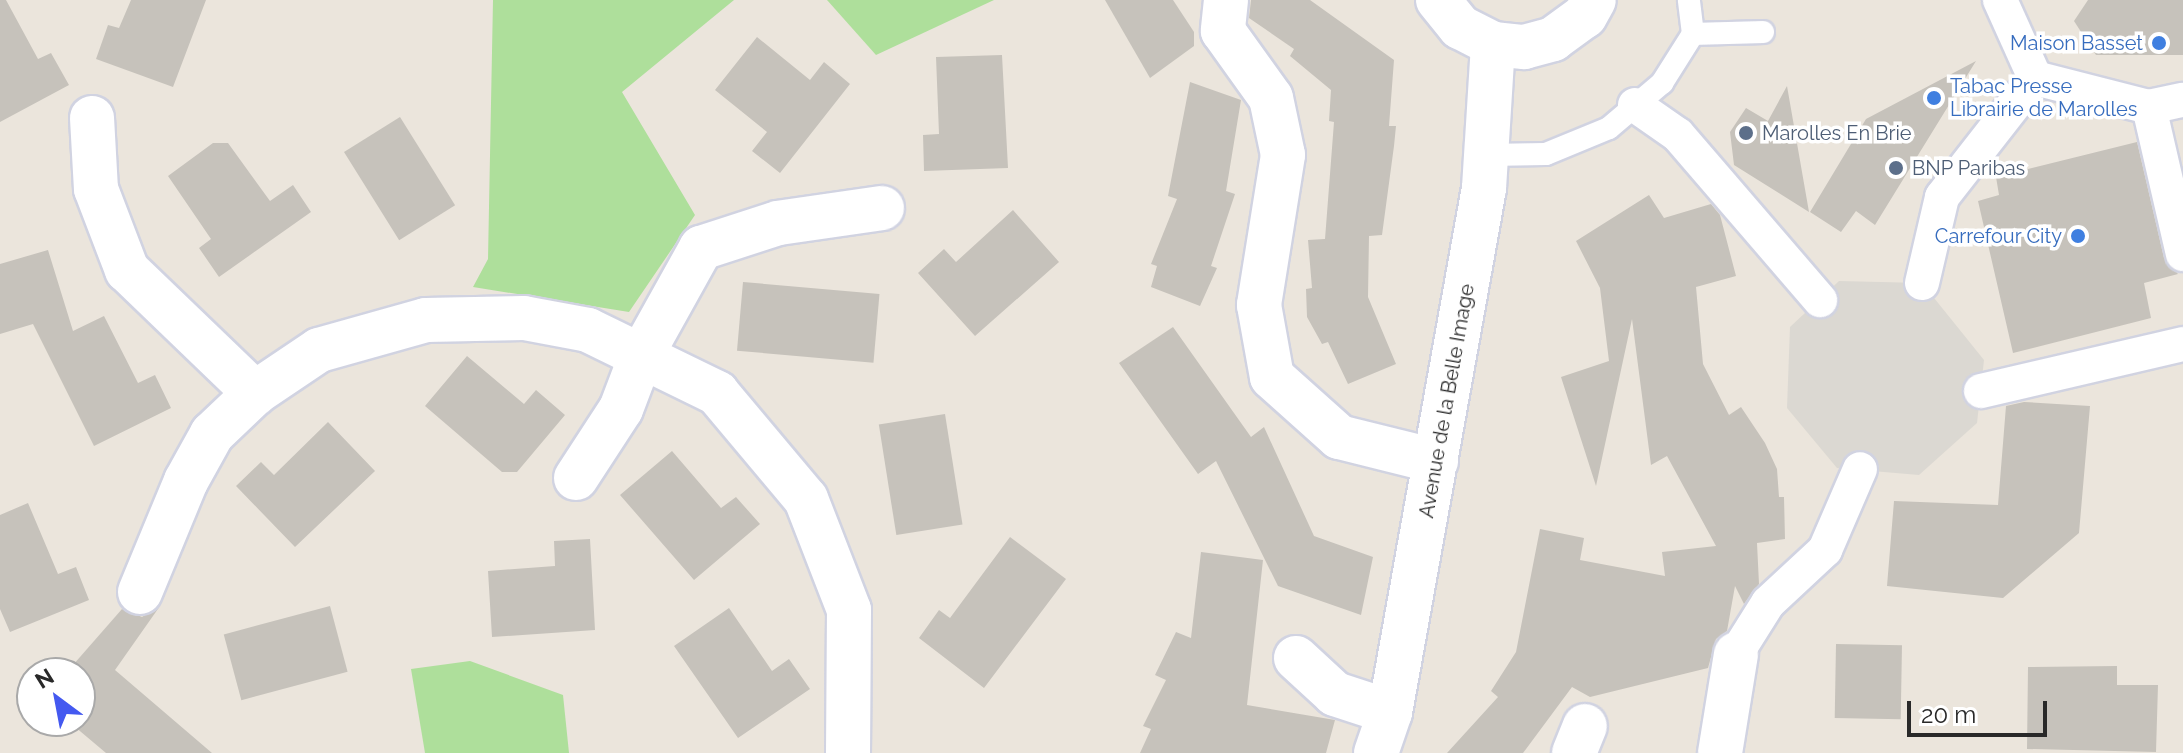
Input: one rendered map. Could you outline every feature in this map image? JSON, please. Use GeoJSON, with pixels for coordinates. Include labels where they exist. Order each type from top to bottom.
{"type":"FeatureCollection","features":[{"type":"Feature","properties":{"kind":"street"},"geometry":{"type":"LineString","coordinates":[[1226,0],[1223,31],[1271,98],[1283,155],[1259,305],[1272,377],[1339,437],[1436,461]]}},
{"type":"Feature","properties":{"kind":"street"},"geometry":{"type":"LineString","coordinates":[[1438,0],[1460,27],[1493,44],[1524,47],[1553,39],[1585,16],[1594,0]]}},
{"type":"Feature","properties":{"kind":"street"},"geometry":{"type":"LineString","coordinates":[[2000,0],[2035,78]]}},
{"type":"Feature","properties":{"kind":"street","name":"Avenue de la Belle Image"},"geometry":{"type":"LineString","coordinates":[[1376,753],[1390,712],[1487,155],[1493,44]]}},
{"type":"Feature","properties":{"kind":"street"},"geometry":{"type":"LineString","coordinates":[[2035,78],[2149,107],[2183,100]]}},
{"type":"Feature","properties":{"kind":"street"},"geometry":{"type":"LineString","coordinates":[[1922,283],[1942,197],[2035,78]]}},
{"type":"Feature","properties":{"kind":"street"},"geometry":{"type":"LineString","coordinates":[[1635,105],[1678,135],[1820,300]]}},
{"type":"Feature","properties":{"kind":"street"},"geometry":{"type":"LineString","coordinates":[[2149,107],[2183,254]]}},
{"type":"Feature","properties":{"kind":"street"},"geometry":{"type":"LineString","coordinates":[[92,118],[96,189],[127,270],[255,393]]}},
{"type":"Feature","properties":{"kind":"street"},"geometry":{"type":"LineString","coordinates":[[576,478],[621,409],[641,356],[701,248],[778,223],[882,208]]}},
{"type":"Feature","properties":{"kind":"street"},"geometry":{"type":"LineString","coordinates":[[140,592],[186,481],[212,434],[255,393],[319,350],[426,320],[524,318],[588,330],[717,393],[806,499],[849,610],[848,753]]}},
{"type":"Feature","properties":{"kind":"street"},"geometry":{"type":"LineString","coordinates":[[1981,391],[2183,344]]}},
{"type":"Feature","properties":{"kind":"street"},"geometry":{"type":"LineString","coordinates":[[1720,753],[1736,654],[1768,603],[1825,550],[1860,469]]}},
{"type":"Feature","properties":{"kind":"street"},"geometry":{"type":"LineString","coordinates":[[1296,658],[1335,694],[1390,712]]}},
{"type":"Feature","properties":{"kind":"lane"},"geometry":{"type":"LineString","coordinates":[[1487,155],[1546,154],[1609,128],[1662,83],[1693,34],[1689,0]]}},
{"type":"Feature","properties":{"kind":"lane"},"geometry":{"type":"LineString","coordinates":[[1693,34],[1763,32]]}},
{"type":"Feature","properties":{"kind":"green space"},"geometry":{"type":"Polygon","coordinates":[[[493,0],[734,0],[622,92],[695,215],[629,312],[473,287],[488,259],[493,0]]]}},
{"type":"Feature","properties":{"kind":"green space"},"geometry":{"type":"Polygon","coordinates":[[[827,0],[994,0],[876,55],[827,0]]]}},
{"type":"Feature","properties":{"kind":"green space"},"geometry":{"type":"Polygon","coordinates":[[[470,661],[563,695],[569,753],[425,753],[411,669],[470,661]]]}},
{"type":"Feature","properties":{"kind":"shaded area"},"geometry":{"type":"Polygon","coordinates":[[[1839,281],[1922,283],[1984,360],[1977,423],[1919,475],[1837,468],[1787,408],[1790,327],[1839,281]]]}},
{"type":"Feature","properties":{"kind":"building"},"geometry":{"type":"Polygon","coordinates":[[[0,0],[6,0],[38,59],[51,53],[69,85],[0,122],[0,0]]]}},
{"type":"Feature","properties":{"kind":"building"},"geometry":{"type":"Polygon","coordinates":[[[131,0],[206,0],[173,87],[96,59],[108,25],[119,28],[131,0]]]}},
{"type":"Feature","properties":{"kind":"building"},"geometry":{"type":"Polygon","coordinates":[[[1105,0],[1173,0],[1194,32],[1194,46],[1150,78],[1105,0]]]}},
{"type":"Feature","properties":{"kind":"building"},"geometry":{"type":"Polygon","coordinates":[[[1251,0],[1310,0],[1394,60],[1389,126],[1396,126],[1394,146],[1382,235],[1369,236],[1368,297],[1396,364],[1348,384],[1328,342],[1322,344],[1307,317],[1306,289],[1312,288],[1308,240],[1325,239],[1334,122],[1329,121],[1331,90],[1290,56],[1294,49],[1249,18],[1251,0]]]}},
{"type":"Feature","properties":{"kind":"building"},"geometry":{"type":"Polygon","coordinates":[[[2088,0],[2183,0],[2183,55],[2096,55],[2074,21],[2088,0]]]}},
{"type":"Feature","properties":{"kind":"building"},"geometry":{"type":"Polygon","coordinates":[[[757,37],[810,80],[824,62],[850,84],[780,173],[752,151],[767,132],[715,90],[757,37]]]}},
{"type":"Feature","properties":{"kind":"building"},"geometry":{"type":"Polygon","coordinates":[[[1002,55],[1008,168],[924,171],[923,135],[939,134],[936,57],[1002,55]]]}},
{"type":"Feature","properties":{"kind":"building"},"geometry":{"type":"Polygon","coordinates":[[[1976,61],[1875,225],[1856,211],[1841,232],[1810,212],[1866,119],[1976,61]]]}},
{"type":"Feature","properties":{"kind":"building"},"geometry":{"type":"Polygon","coordinates":[[[1190,82],[1241,100],[1226,191],[1235,194],[1211,266],[1217,268],[1200,306],[1151,287],[1157,266],[1151,264],[1177,199],[1168,196],[1190,82]]]}},
{"type":"Feature","properties":{"kind":"building"},"geometry":{"type":"Polygon","coordinates":[[[1787,86],[1809,212],[1734,165],[1730,132],[1746,108],[1768,121],[1787,86]]]}},
{"type":"Feature","properties":{"kind":"building"},"geometry":{"type":"Polygon","coordinates":[[[400,117],[455,205],[399,240],[344,152],[400,117]]]}},
{"type":"Feature","properties":{"kind":"building","name":"Carrefour City"},"geometry":{"type":"Polygon","coordinates":[[[2137,142],[2164,258],[2178,274],[2144,283],[2151,318],[2013,353],[1978,201],[1999,195],[1996,177],[2137,142]]]}},
{"type":"Feature","properties":{"kind":"building"},"geometry":{"type":"Polygon","coordinates":[[[213,143],[228,143],[270,201],[293,185],[311,212],[219,277],[199,248],[211,239],[168,176],[213,143]]]}},
{"type":"Feature","properties":{"kind":"building"},"geometry":{"type":"Polygon","coordinates":[[[1649,195],[1664,218],[1711,204],[1720,215],[1736,276],[1696,287],[1703,364],[1729,415],[1741,407],[1765,443],[1777,469],[1779,497],[1784,497],[1785,539],[1757,543],[1759,584],[1744,604],[1735,586],[1727,631],[1716,639],[1708,668],[1590,697],[1572,687],[1523,753],[1447,753],[1498,697],[1491,691],[1516,652],[1540,529],[1584,538],[1580,560],[1665,576],[1662,552],[1716,546],[1667,456],[1651,465],[1632,319],[1596,486],[1561,377],[1609,361],[1600,288],[1576,241],[1649,195]]]}},
{"type":"Feature","properties":{"kind":"building"},"geometry":{"type":"Polygon","coordinates":[[[1013,210],[1059,262],[975,336],[918,273],[944,249],[956,262],[1013,210]]]}},
{"type":"Feature","properties":{"kind":"building"},"geometry":{"type":"Polygon","coordinates":[[[48,250],[73,331],[104,316],[138,383],[155,375],[171,408],[94,446],[33,324],[0,334],[0,264],[48,250]]]}},
{"type":"Feature","properties":{"kind":"building"},"geometry":{"type":"Polygon","coordinates":[[[743,282],[879,294],[873,363],[737,351],[743,282]]]}},
{"type":"Feature","properties":{"kind":"building"},"geometry":{"type":"Polygon","coordinates":[[[1173,327],[1251,437],[1264,427],[1314,536],[1373,557],[1361,615],[1278,586],[1216,461],[1198,474],[1119,363],[1173,327]]]}},
{"type":"Feature","properties":{"kind":"building"},"geometry":{"type":"Polygon","coordinates":[[[467,356],[524,404],[536,390],[565,415],[517,472],[502,472],[425,406],[467,356]]]}},
{"type":"Feature","properties":{"kind":"building"},"geometry":{"type":"Polygon","coordinates":[[[2024,402],[2090,406],[2079,533],[2003,598],[1887,586],[1894,501],[1998,505],[2006,406],[2024,402]]]}},
{"type":"Feature","properties":{"kind":"building"},"geometry":{"type":"Polygon","coordinates":[[[945,414],[963,525],[896,535],[879,424],[945,414]]]}},
{"type":"Feature","properties":{"kind":"building"},"geometry":{"type":"Polygon","coordinates":[[[328,422],[375,471],[295,547],[236,486],[261,462],[274,475],[328,422]]]}},
{"type":"Feature","properties":{"kind":"building"},"geometry":{"type":"Polygon","coordinates":[[[672,451],[721,508],[736,497],[760,524],[694,580],[620,495],[672,451]]]}},
{"type":"Feature","properties":{"kind":"building"},"geometry":{"type":"Polygon","coordinates":[[[28,503],[58,574],[76,567],[89,600],[10,632],[0,609],[0,515],[28,503]]]}},
{"type":"Feature","properties":{"kind":"building"},"geometry":{"type":"Polygon","coordinates":[[[1010,537],[1066,579],[984,688],[919,638],[939,610],[950,618],[1010,537]]]}},
{"type":"Feature","properties":{"kind":"building"},"geometry":{"type":"Polygon","coordinates":[[[590,539],[595,630],[492,637],[488,571],[555,566],[554,541],[590,539]]]}},
{"type":"Feature","properties":{"kind":"building"},"geometry":{"type":"Polygon","coordinates":[[[1201,552],[1263,560],[1247,705],[1335,720],[1326,753],[1140,753],[1151,729],[1143,726],[1166,680],[1155,675],[1176,632],[1191,638],[1201,552]]]}},
{"type":"Feature","properties":{"kind":"building"},"geometry":{"type":"Polygon","coordinates":[[[160,606],[115,670],[212,753],[106,753],[87,737],[96,737],[96,657],[80,657],[122,609],[142,617],[160,606]]]}},
{"type":"Feature","properties":{"kind":"building"},"geometry":{"type":"Polygon","coordinates":[[[330,606],[348,672],[241,700],[224,634],[330,606]]]}},
{"type":"Feature","properties":{"kind":"building"},"geometry":{"type":"Polygon","coordinates":[[[729,608],[772,671],[789,659],[810,689],[738,738],[674,646],[729,608]]]}},
{"type":"Feature","properties":{"kind":"building"},"geometry":{"type":"Polygon","coordinates":[[[1836,644],[1902,645],[1901,719],[1835,718],[1836,644]]]}},
{"type":"Feature","properties":{"kind":"building"},"geometry":{"type":"Polygon","coordinates":[[[2117,666],[2117,685],[2158,685],[2156,752],[2027,749],[2028,667],[2117,666]]]}},
{"type":"Feature","properties":{"kind":"place","name":"Maison Basset"},"geometry":{"type":"Point","coordinates":[2159,43]}},
{"type":"Feature","properties":{"kind":"place","name":"Tabac Presse Librairie de Marolles"},"geometry":{"type":"Point","coordinates":[1934,98]}},
{"type":"Feature","properties":{"kind":"place","name":"Marolles En Brie"},"geometry":{"type":"Point","coordinates":[1746,133]}},
{"type":"Feature","properties":{"kind":"place","name":"BNP Paribas"},"geometry":{"type":"Point","coordinates":[1896,168]}},
{"type":"Feature","properties":{"kind":"place","name":"Carrefour City"},"geometry":{"type":"Point","coordinates":[2078,236]}}]}
